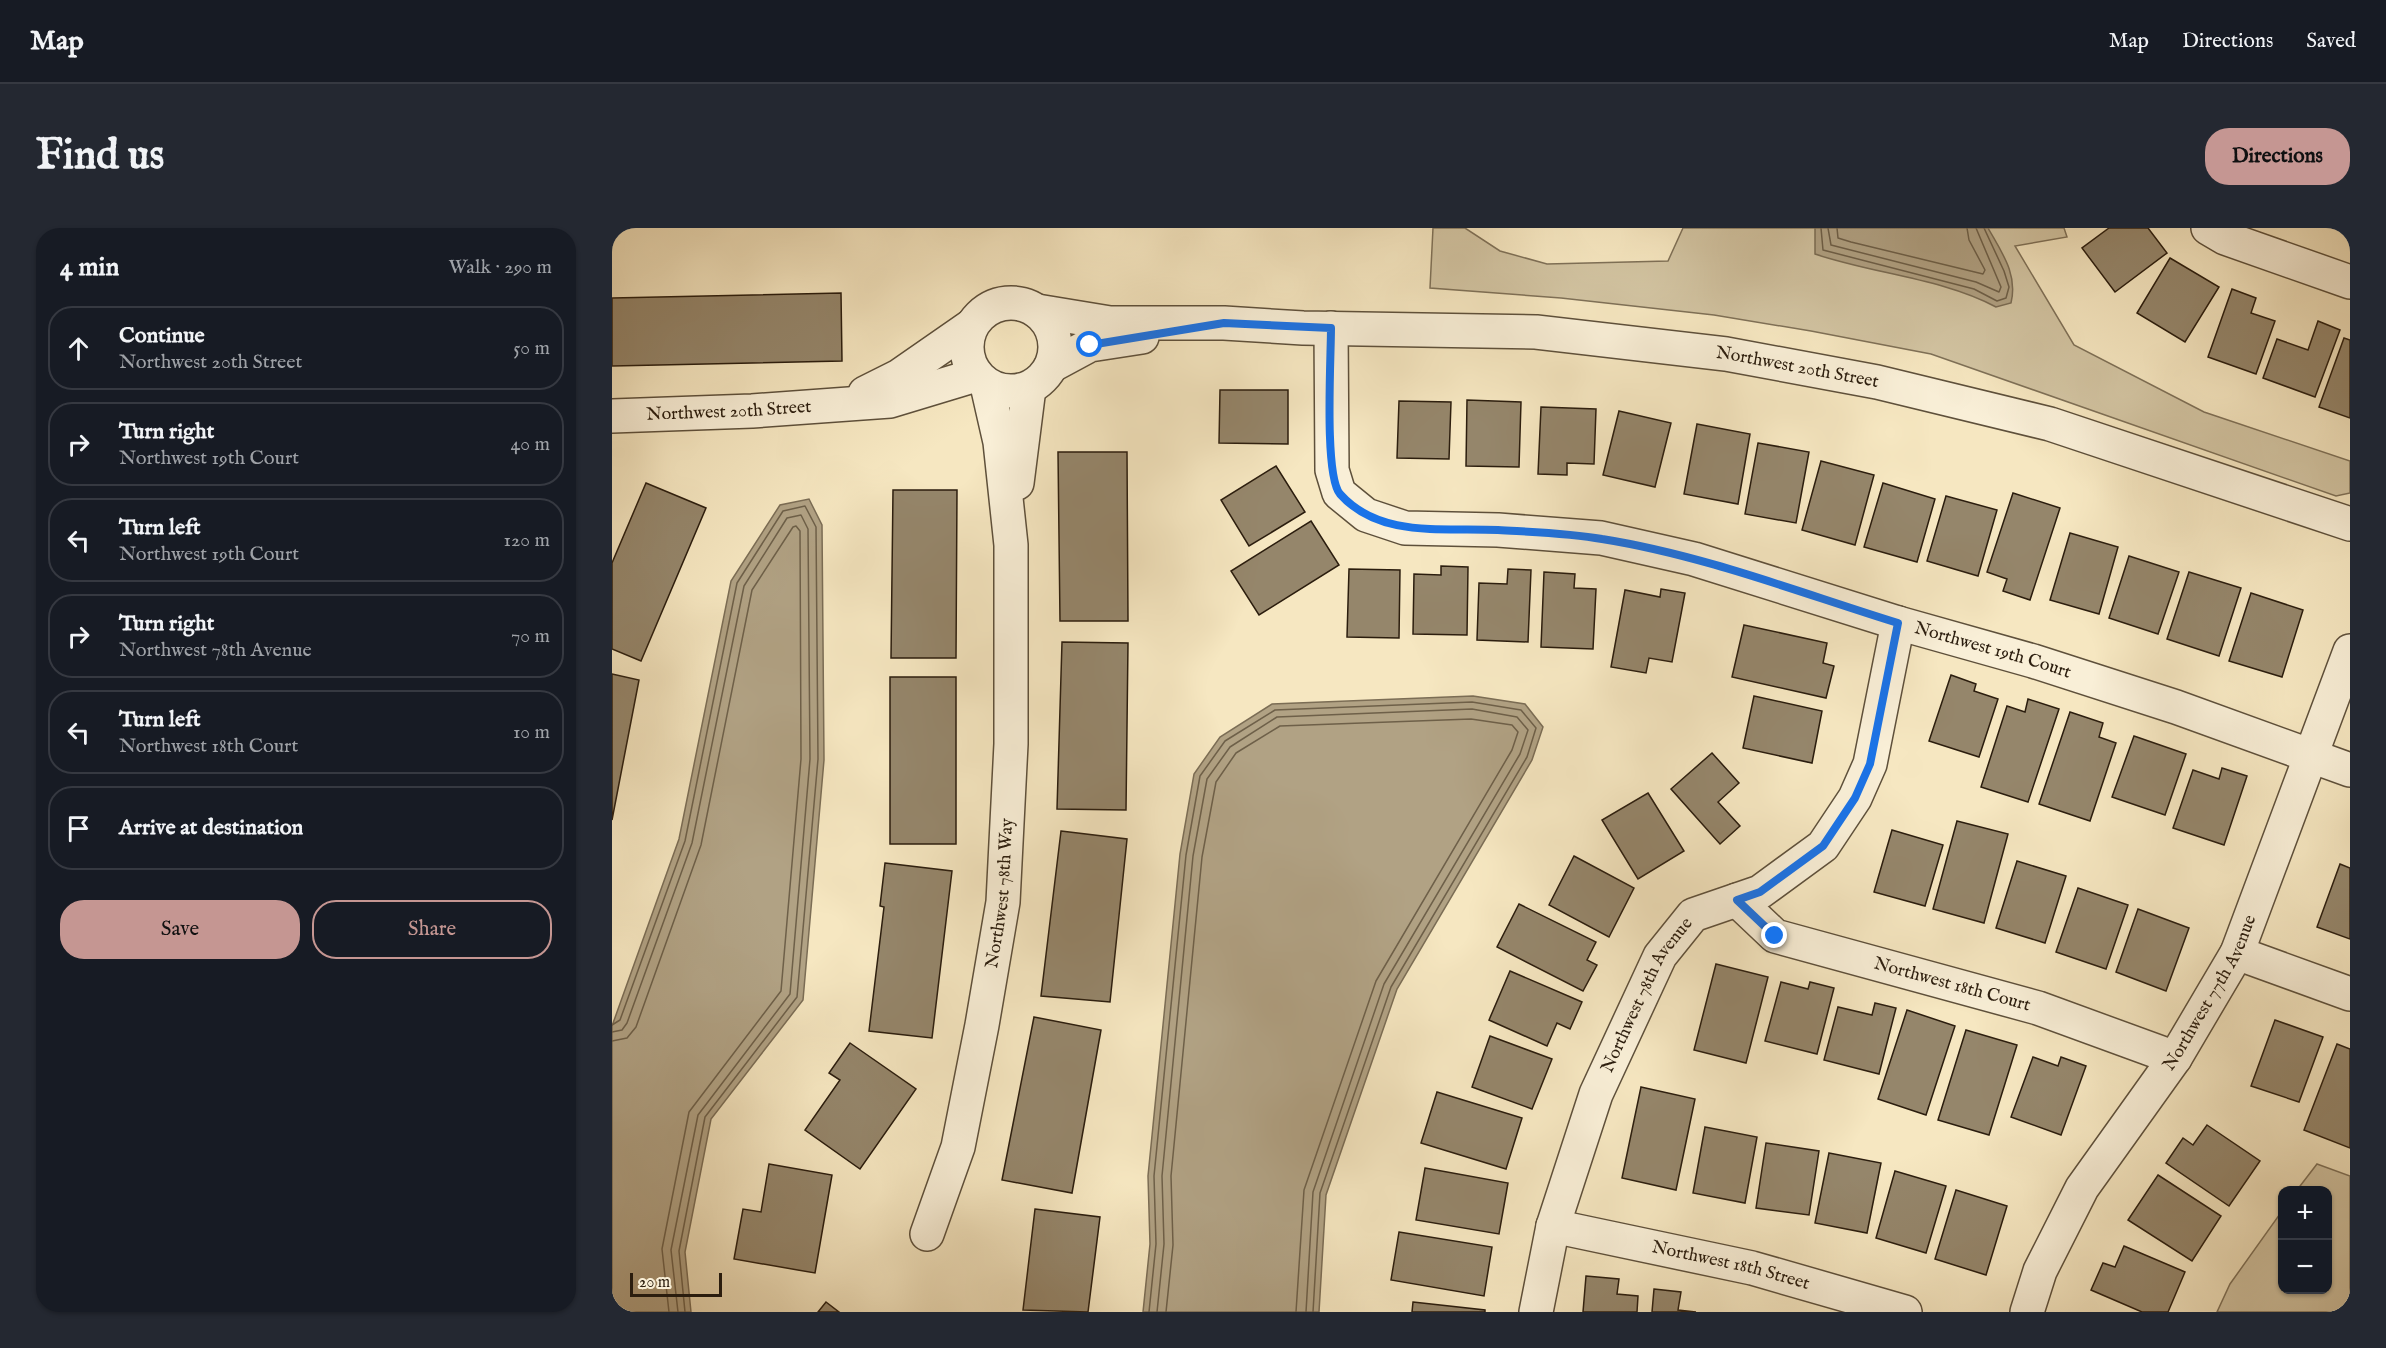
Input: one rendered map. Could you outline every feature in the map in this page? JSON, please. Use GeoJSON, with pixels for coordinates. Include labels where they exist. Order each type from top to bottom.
{"type":"FeatureCollection","features":[{"type":"Feature","properties":{"kind":"street"},"geometry":{"type":"LineString","coordinates":[[2208,228],[2225,238],[2350,282]]}},
{"type":"Feature","properties":{"kind":"street"},"geometry":{"type":"LineString","coordinates":[[1008,302],[1023,304],[1037,311],[1048,322],[1054,336],[1055,352],[1040,377],[1014,392],[1000,391],[982,380],[966,350],[971,327],[982,313],[1008,302]]}},
{"type":"Feature","properties":{"kind":"street","name":"Northwest 20th Street"},"geometry":{"type":"LineString","coordinates":[[1037,311],[1110,323],[1224,323],[1331,328],[1536,332],[1726,354],[1877,382],[2050,424],[2350,524]]}},
{"type":"Feature","properties":{"kind":"street","name":"Northwest 20th Street"},"geometry":{"type":"LineString","coordinates":[[1040,377],[1090,345],[1224,323]]}},
{"type":"Feature","properties":{"kind":"street","name":"Northwest 20th Street"},"geometry":{"type":"LineString","coordinates":[[844,403],[899,376],[971,327]]}},
{"type":"Feature","properties":{"kind":"street","name":"Northwest 19th Court"},"geometry":{"type":"LineString","coordinates":[[1331,328],[1332,470],[1339,493],[1366,515],[1405,528],[1498,530],[1601,538],[1694,559],[1898,623],[2033,661],[2176,707],[2350,770]]}},
{"type":"Feature","properties":{"kind":"street","name":"Northwest 78th Way"},"geometry":{"type":"LineString","coordinates":[[1011,544],[1040,377]]}},
{"type":"Feature","properties":{"kind":"street","name":"Northwest 20th Street"},"geometry":{"type":"LineString","coordinates":[[612,416],[752,411],[890,401],[982,380]]}},
{"type":"Feature","properties":{"kind":"street","name":"Northwest 78th Way"},"geometry":{"type":"LineString","coordinates":[[927,1234],[958,1147],[982,1025],[1002,902],[1011,744],[1011,544],[1000,442],[982,380]]}},
{"type":"Feature","properties":{"kind":"street","name":"Northwest 78th Avenue"},"geometry":{"type":"LineString","coordinates":[[1536,1312],[1553,1226],[1596,1094],[1660,956],[1693,915],[1760,892],[1823,846],[1855,798],[1870,764],[1898,623]]}},
{"type":"Feature","properties":{"kind":"street","name":"Northwest 77th Avenue"},"geometry":{"type":"LineString","coordinates":[[2027,1312],[2040,1271],[2082,1188],[2175,1058],[2237,953],[2350,651]]}},
{"type":"Feature","properties":{"kind":"street","name":"Northwest 18th Court"},"geometry":{"type":"LineString","coordinates":[[1737,900],[1775,936],[2038,1008],[2175,1058]]}},
{"type":"Feature","properties":{"kind":"street"},"geometry":{"type":"LineString","coordinates":[[2237,953],[2350,994]]}},
{"type":"Feature","properties":{"kind":"street","name":"Northwest 18th Street"},"geometry":{"type":"LineString","coordinates":[[1553,1226],[1752,1268],[1905,1312]]}},
{"type":"Feature","properties":{"kind":"shaded area"},"geometry":{"type":"Polygon","coordinates":[[[1433,228],[1465,228],[1500,251],[1547,264],[1668,261],[1683,228],[2064,228],[2067,237],[2015,246],[2074,345],[2204,412],[2350,461],[2350,493],[2336,496],[1931,354],[1714,315],[1561,298],[1430,288],[1433,228]]]}},
{"type":"Feature","properties":{"kind":"shaded area"},"geometry":{"type":"Polygon","coordinates":[[[2317,1164],[2350,1176],[2350,1312],[2217,1312],[2230,1284],[2278,1217],[2278,1294],[2332,1294],[2332,1186],[2300,1186],[2317,1164]]]}},
{"type":"Feature","properties":{"kind":"water"},"geometry":{"type":"Polygon","coordinates":[[[1815,228],[1988,228],[2010,273],[2013,292],[2011,303],[1996,307],[1953,289],[1815,254],[1815,228]]]}},
{"type":"Feature","properties":{"kind":"water"},"geometry":{"type":"Polygon","coordinates":[[[809,499],[822,525],[824,760],[803,1000],[711,1119],[685,1252],[691,1312],[612,1312],[612,1026],[679,839],[731,581],[780,505],[809,499]]]}},
{"type":"Feature","properties":{"kind":"water"},"geometry":{"type":"Polygon","coordinates":[[[1473,696],[1525,704],[1543,727],[1532,760],[1397,989],[1326,1195],[1319,1312],[1143,1312],[1150,1244],[1148,1176],[1180,854],[1194,774],[1220,737],[1272,704],[1473,696]]]}},
{"type":"Feature","properties":{"kind":"building"},"geometry":{"type":"Polygon","coordinates":[[[2109,228],[2148,228],[2167,253],[2115,292],[2082,248],[2109,228]]]}},
{"type":"Feature","properties":{"kind":"building"},"geometry":{"type":"Polygon","coordinates":[[[2170,258],[2219,287],[2185,342],[2137,313],[2170,258]]]}},
{"type":"Feature","properties":{"kind":"building"},"geometry":{"type":"Polygon","coordinates":[[[2232,289],[2256,298],[2251,313],[2275,321],[2256,374],[2208,357],[2232,289]]]}},
{"type":"Feature","properties":{"kind":"building"},"geometry":{"type":"Polygon","coordinates":[[[841,293],[842,361],[612,366],[612,298],[841,293]]]}},
{"type":"Feature","properties":{"kind":"building"},"geometry":{"type":"Polygon","coordinates":[[[2318,321],[2340,330],[2315,397],[2263,378],[2277,339],[2308,350],[2318,321]]]}},
{"type":"Feature","properties":{"kind":"building"},"geometry":{"type":"Polygon","coordinates":[[[2344,338],[2350,340],[2350,418],[2319,407],[2344,338]]]}},
{"type":"Feature","properties":{"kind":"building"},"geometry":{"type":"Polygon","coordinates":[[[1220,390],[1288,390],[1288,444],[1219,443],[1220,390]]]}},
{"type":"Feature","properties":{"kind":"building"},"geometry":{"type":"Polygon","coordinates":[[[1467,400],[1521,402],[1519,467],[1466,466],[1467,400]]]}},
{"type":"Feature","properties":{"kind":"building"},"geometry":{"type":"Polygon","coordinates":[[[1399,401],[1451,402],[1449,459],[1397,458],[1399,401]]]}},
{"type":"Feature","properties":{"kind":"building"},"geometry":{"type":"Polygon","coordinates":[[[1541,407],[1596,409],[1594,464],[1567,463],[1567,475],[1538,474],[1541,407]]]}},
{"type":"Feature","properties":{"kind":"building"},"geometry":{"type":"Polygon","coordinates":[[[1619,411],[1671,423],[1655,487],[1603,475],[1619,411]]]}},
{"type":"Feature","properties":{"kind":"building"},"geometry":{"type":"Polygon","coordinates":[[[1697,424],[1750,434],[1738,504],[1684,494],[1697,424]]]}},
{"type":"Feature","properties":{"kind":"building"},"geometry":{"type":"Polygon","coordinates":[[[1758,443],[1809,452],[1796,523],[1745,514],[1758,443]]]}},
{"type":"Feature","properties":{"kind":"building"},"geometry":{"type":"Polygon","coordinates":[[[1058,452],[1127,452],[1128,621],[1060,621],[1058,452]]]}},
{"type":"Feature","properties":{"kind":"building"},"geometry":{"type":"Polygon","coordinates":[[[1821,461],[1874,475],[1855,545],[1802,530],[1821,461]]]}},
{"type":"Feature","properties":{"kind":"building"},"geometry":{"type":"Polygon","coordinates":[[[1276,466],[1305,512],[1249,546],[1221,500],[1276,466]]]}},
{"type":"Feature","properties":{"kind":"building"},"geometry":{"type":"Polygon","coordinates":[[[646,483],[706,508],[641,661],[612,649],[612,563],[646,483]]]}},
{"type":"Feature","properties":{"kind":"building"},"geometry":{"type":"Polygon","coordinates":[[[1883,483],[1935,499],[1917,562],[1864,547],[1883,483]]]}},
{"type":"Feature","properties":{"kind":"building"},"geometry":{"type":"Polygon","coordinates":[[[893,490],[957,490],[956,658],[891,658],[893,490]]]}},
{"type":"Feature","properties":{"kind":"building"},"geometry":{"type":"Polygon","coordinates":[[[2013,493],[2060,508],[2030,600],[2003,591],[2007,579],[1987,572],[2013,493]]]}},
{"type":"Feature","properties":{"kind":"building"},"geometry":{"type":"Polygon","coordinates":[[[1946,496],[1997,510],[1978,576],[1927,561],[1946,496]]]}},
{"type":"Feature","properties":{"kind":"building"},"geometry":{"type":"Polygon","coordinates":[[[1311,521],[1339,565],[1259,615],[1231,571],[1311,521]]]}},
{"type":"Feature","properties":{"kind":"building"},"geometry":{"type":"Polygon","coordinates":[[[2070,533],[2118,547],[2099,614],[2050,600],[2070,533]]]}},
{"type":"Feature","properties":{"kind":"building"},"geometry":{"type":"Polygon","coordinates":[[[2129,556],[2179,572],[2158,634],[2109,618],[2129,556]]]}},
{"type":"Feature","properties":{"kind":"building"},"geometry":{"type":"Polygon","coordinates":[[[1441,566],[1468,567],[1467,635],[1413,634],[1414,574],[1441,575],[1441,566]]]}},
{"type":"Feature","properties":{"kind":"building"},"geometry":{"type":"Polygon","coordinates":[[[1349,569],[1400,570],[1399,638],[1347,637],[1349,569]]]}},
{"type":"Feature","properties":{"kind":"building"},"geometry":{"type":"Polygon","coordinates":[[[1508,569],[1531,570],[1528,642],[1477,640],[1479,583],[1507,584],[1508,569]]]}},
{"type":"Feature","properties":{"kind":"building"},"geometry":{"type":"Polygon","coordinates":[[[1544,572],[1575,574],[1574,588],[1596,589],[1593,649],[1541,647],[1544,572]]]}},
{"type":"Feature","properties":{"kind":"building"},"geometry":{"type":"Polygon","coordinates":[[[2189,572],[2241,588],[2219,656],[2167,639],[2189,572]]]}},
{"type":"Feature","properties":{"kind":"building"},"geometry":{"type":"Polygon","coordinates":[[[1661,589],[1685,593],[1672,662],[1649,658],[1646,673],[1611,667],[1625,590],[1660,597],[1661,589]]]}},
{"type":"Feature","properties":{"kind":"building"},"geometry":{"type":"Polygon","coordinates":[[[2251,593],[2303,610],[2282,677],[2229,661],[2251,593]]]}},
{"type":"Feature","properties":{"kind":"building"},"geometry":{"type":"Polygon","coordinates":[[[1744,625],[1827,643],[1823,663],[1834,666],[1826,698],[1732,677],[1744,625]]]}},
{"type":"Feature","properties":{"kind":"building"},"geometry":{"type":"Polygon","coordinates":[[[1062,642],[1128,643],[1126,810],[1057,809],[1062,642]]]}},
{"type":"Feature","properties":{"kind":"building"},"geometry":{"type":"Polygon","coordinates":[[[612,674],[639,680],[612,820],[612,674]]]}},
{"type":"Feature","properties":{"kind":"building"},"geometry":{"type":"Polygon","coordinates":[[[1951,675],[1976,684],[1974,691],[1998,699],[1979,757],[1929,741],[1951,675]]]}},
{"type":"Feature","properties":{"kind":"building"},"geometry":{"type":"Polygon","coordinates":[[[890,677],[956,677],[956,844],[890,844],[890,677]]]}},
{"type":"Feature","properties":{"kind":"building"},"geometry":{"type":"Polygon","coordinates":[[[1754,696],[1822,711],[1812,763],[1743,748],[1754,696]]]}},
{"type":"Feature","properties":{"kind":"building"},"geometry":{"type":"Polygon","coordinates":[[[2028,699],[2059,709],[2028,802],[1981,787],[2007,706],[2025,712],[2028,699]]]}},
{"type":"Feature","properties":{"kind":"building"},"geometry":{"type":"Polygon","coordinates":[[[2070,712],[2103,723],[2099,737],[2116,743],[2090,821],[2039,804],[2070,712]]]}},
{"type":"Feature","properties":{"kind":"building"},"geometry":{"type":"Polygon","coordinates":[[[2134,736],[2186,754],[2165,815],[2112,797],[2134,736]]]}},
{"type":"Feature","properties":{"kind":"building"},"geometry":{"type":"Polygon","coordinates":[[[1712,753],[1739,783],[1718,802],[1740,826],[1720,844],[1671,789],[1712,753]]]}},
{"type":"Feature","properties":{"kind":"building"},"geometry":{"type":"Polygon","coordinates":[[[2222,768],[2247,776],[2224,845],[2173,828],[2193,770],[2219,779],[2222,768]]]}},
{"type":"Feature","properties":{"kind":"building"},"geometry":{"type":"Polygon","coordinates":[[[1648,793],[1684,851],[1638,879],[1602,820],[1648,793]]]}},
{"type":"Feature","properties":{"kind":"building"},"geometry":{"type":"Polygon","coordinates":[[[1957,821],[2008,834],[1984,923],[1933,909],[1957,821]]]}},
{"type":"Feature","properties":{"kind":"building"},"geometry":{"type":"Polygon","coordinates":[[[1892,830],[1943,845],[1925,906],[1874,892],[1892,830]]]}},
{"type":"Feature","properties":{"kind":"building"},"geometry":{"type":"Polygon","coordinates":[[[1061,831],[1127,839],[1110,1002],[1041,996],[1061,831]]]}},
{"type":"Feature","properties":{"kind":"building"},"geometry":{"type":"Polygon","coordinates":[[[1574,856],[1634,888],[1609,937],[1549,905],[1574,856]]]}},
{"type":"Feature","properties":{"kind":"building"},"geometry":{"type":"Polygon","coordinates":[[[2017,861],[2066,876],[2045,943],[1996,928],[2017,861]]]}},
{"type":"Feature","properties":{"kind":"building"},"geometry":{"type":"Polygon","coordinates":[[[885,863],[952,871],[932,1038],[869,1031],[884,907],[880,906],[885,863]]]}},
{"type":"Feature","properties":{"kind":"building"},"geometry":{"type":"Polygon","coordinates":[[[2340,864],[2350,868],[2350,939],[2317,927],[2340,864]]]}},
{"type":"Feature","properties":{"kind":"building"},"geometry":{"type":"Polygon","coordinates":[[[2078,888],[2128,905],[2106,969],[2056,952],[2078,888]]]}},
{"type":"Feature","properties":{"kind":"building"},"geometry":{"type":"Polygon","coordinates":[[[1519,904],[1596,942],[1587,960],[1597,965],[1583,991],[1497,947],[1519,904]]]}},
{"type":"Feature","properties":{"kind":"building"},"geometry":{"type":"Polygon","coordinates":[[[2138,909],[2189,928],[2166,991],[2116,972],[2138,909]]]}},
{"type":"Feature","properties":{"kind":"building"},"geometry":{"type":"Polygon","coordinates":[[[1716,964],[1768,977],[1746,1063],[1694,1050],[1716,964]]]}},
{"type":"Feature","properties":{"kind":"building"},"geometry":{"type":"Polygon","coordinates":[[[1510,971],[1582,1002],[1570,1029],[1557,1023],[1547,1046],[1489,1020],[1510,971]]]}},
{"type":"Feature","properties":{"kind":"building"},"geometry":{"type":"Polygon","coordinates":[[[1781,982],[1808,989],[1810,982],[1834,988],[1817,1054],[1765,1041],[1781,982]]]}},
{"type":"Feature","properties":{"kind":"building"},"geometry":{"type":"Polygon","coordinates":[[[1875,1003],[1896,1008],[1879,1074],[1824,1060],[1838,1007],[1872,1015],[1875,1003]]]}},
{"type":"Feature","properties":{"kind":"building"},"geometry":{"type":"Polygon","coordinates":[[[1907,1010],[1955,1026],[1926,1115],[1878,1099],[1907,1010]]]}},
{"type":"Feature","properties":{"kind":"building"},"geometry":{"type":"Polygon","coordinates":[[[1034,1017],[1101,1030],[1072,1193],[1002,1180],[1034,1017]]]}},
{"type":"Feature","properties":{"kind":"building"},"geometry":{"type":"Polygon","coordinates":[[[2275,1020],[2323,1037],[2299,1102],[2251,1086],[2275,1020]]]}},
{"type":"Feature","properties":{"kind":"building"},"geometry":{"type":"Polygon","coordinates":[[[1966,1030],[2017,1045],[1989,1135],[1938,1120],[1966,1030]]]}},
{"type":"Feature","properties":{"kind":"building"},"geometry":{"type":"Polygon","coordinates":[[[1490,1036],[1552,1059],[1532,1109],[1472,1087],[1490,1036]]]}},
{"type":"Feature","properties":{"kind":"building"},"geometry":{"type":"Polygon","coordinates":[[[850,1043],[916,1089],[860,1169],[805,1130],[840,1080],[829,1073],[850,1043]]]}},
{"type":"Feature","properties":{"kind":"building"},"geometry":{"type":"Polygon","coordinates":[[[2337,1044],[2350,1049],[2350,1148],[2304,1130],[2337,1044]]]}},
{"type":"Feature","properties":{"kind":"building"},"geometry":{"type":"Polygon","coordinates":[[[2033,1057],[2058,1066],[2061,1057],[2086,1066],[2061,1135],[2011,1117],[2033,1057]]]}},
{"type":"Feature","properties":{"kind":"building"},"geometry":{"type":"Polygon","coordinates":[[[1641,1087],[1695,1099],[1676,1190],[1622,1178],[1641,1087]]]}},
{"type":"Feature","properties":{"kind":"building"},"geometry":{"type":"Polygon","coordinates":[[[1437,1092],[1522,1118],[1506,1169],[1421,1143],[1437,1092]]]}},
{"type":"Feature","properties":{"kind":"building"},"geometry":{"type":"Polygon","coordinates":[[[2207,1125],[2260,1161],[2229,1206],[2166,1163],[2183,1138],[2193,1145],[2207,1125]]]}},
{"type":"Feature","properties":{"kind":"building"},"geometry":{"type":"Polygon","coordinates":[[[1705,1127],[1757,1137],[1745,1203],[1693,1193],[1705,1127]]]}},
{"type":"Feature","properties":{"kind":"building"},"geometry":{"type":"Polygon","coordinates":[[[1766,1143],[1819,1151],[1809,1215],[1756,1208],[1766,1143]]]}},
{"type":"Feature","properties":{"kind":"building"},"geometry":{"type":"Polygon","coordinates":[[[1829,1153],[1881,1163],[1867,1233],[1815,1223],[1829,1153]]]}},
{"type":"Feature","properties":{"kind":"building"},"geometry":{"type":"Polygon","coordinates":[[[769,1164],[832,1175],[815,1273],[734,1259],[743,1209],[761,1212],[769,1164]]]}},
{"type":"Feature","properties":{"kind":"building"},"geometry":{"type":"Polygon","coordinates":[[[1425,1168],[1508,1183],[1499,1234],[1416,1220],[1425,1168]]]}},
{"type":"Feature","properties":{"kind":"building"},"geometry":{"type":"Polygon","coordinates":[[[1895,1171],[1946,1186],[1926,1253],[1876,1238],[1895,1171]]]}},
{"type":"Feature","properties":{"kind":"building"},"geometry":{"type":"Polygon","coordinates":[[[2158,1175],[2221,1216],[2192,1261],[2128,1220],[2158,1175]]]}},
{"type":"Feature","properties":{"kind":"building"},"geometry":{"type":"Polygon","coordinates":[[[1956,1190],[2007,1206],[1986,1275],[1935,1259],[1956,1190]]]}},
{"type":"Feature","properties":{"kind":"building"},"geometry":{"type":"Polygon","coordinates":[[[1035,1209],[1100,1217],[1088,1312],[1023,1310],[1035,1209]]]}},
{"type":"Feature","properties":{"kind":"building"},"geometry":{"type":"Polygon","coordinates":[[[1399,1232],[1492,1247],[1484,1296],[1391,1280],[1399,1232]]]}},
{"type":"Feature","properties":{"kind":"building"},"geometry":{"type":"Polygon","coordinates":[[[2124,1246],[2185,1272],[2168,1312],[2142,1312],[2091,1290],[2103,1263],[2115,1267],[2124,1246]]]}},
{"type":"Feature","properties":{"kind":"building"},"geometry":{"type":"Polygon","coordinates":[[[1586,1276],[1619,1279],[1617,1294],[1638,1296],[1637,1312],[1583,1312],[1586,1276]]]}},
{"type":"Feature","properties":{"kind":"building"},"geometry":{"type":"Polygon","coordinates":[[[1654,1289],[1681,1292],[1678,1310],[1696,1312],[1652,1312],[1654,1289]]]}},
{"type":"Feature","properties":{"kind":"building"},"geometry":{"type":"Polygon","coordinates":[[[826,1302],[839,1312],[818,1312],[826,1302]]]}},
{"type":"Feature","properties":{"kind":"building"},"geometry":{"type":"Polygon","coordinates":[[[1413,1302],[1485,1310],[1485,1312],[1412,1312],[1413,1302]]]}},
{"type":"Feature","properties":{"kind":"route"},"geometry":{"type":"LineString","coordinates":[[1090,345],[1224,323],[1331,328],[1332,470],[1339,493],[1366,515],[1405,528],[1498,530],[1601,538],[1694,559],[1898,623],[1870,764],[1855,798],[1823,846],[1760,892],[1737,900],[1775,936]]}}]}
